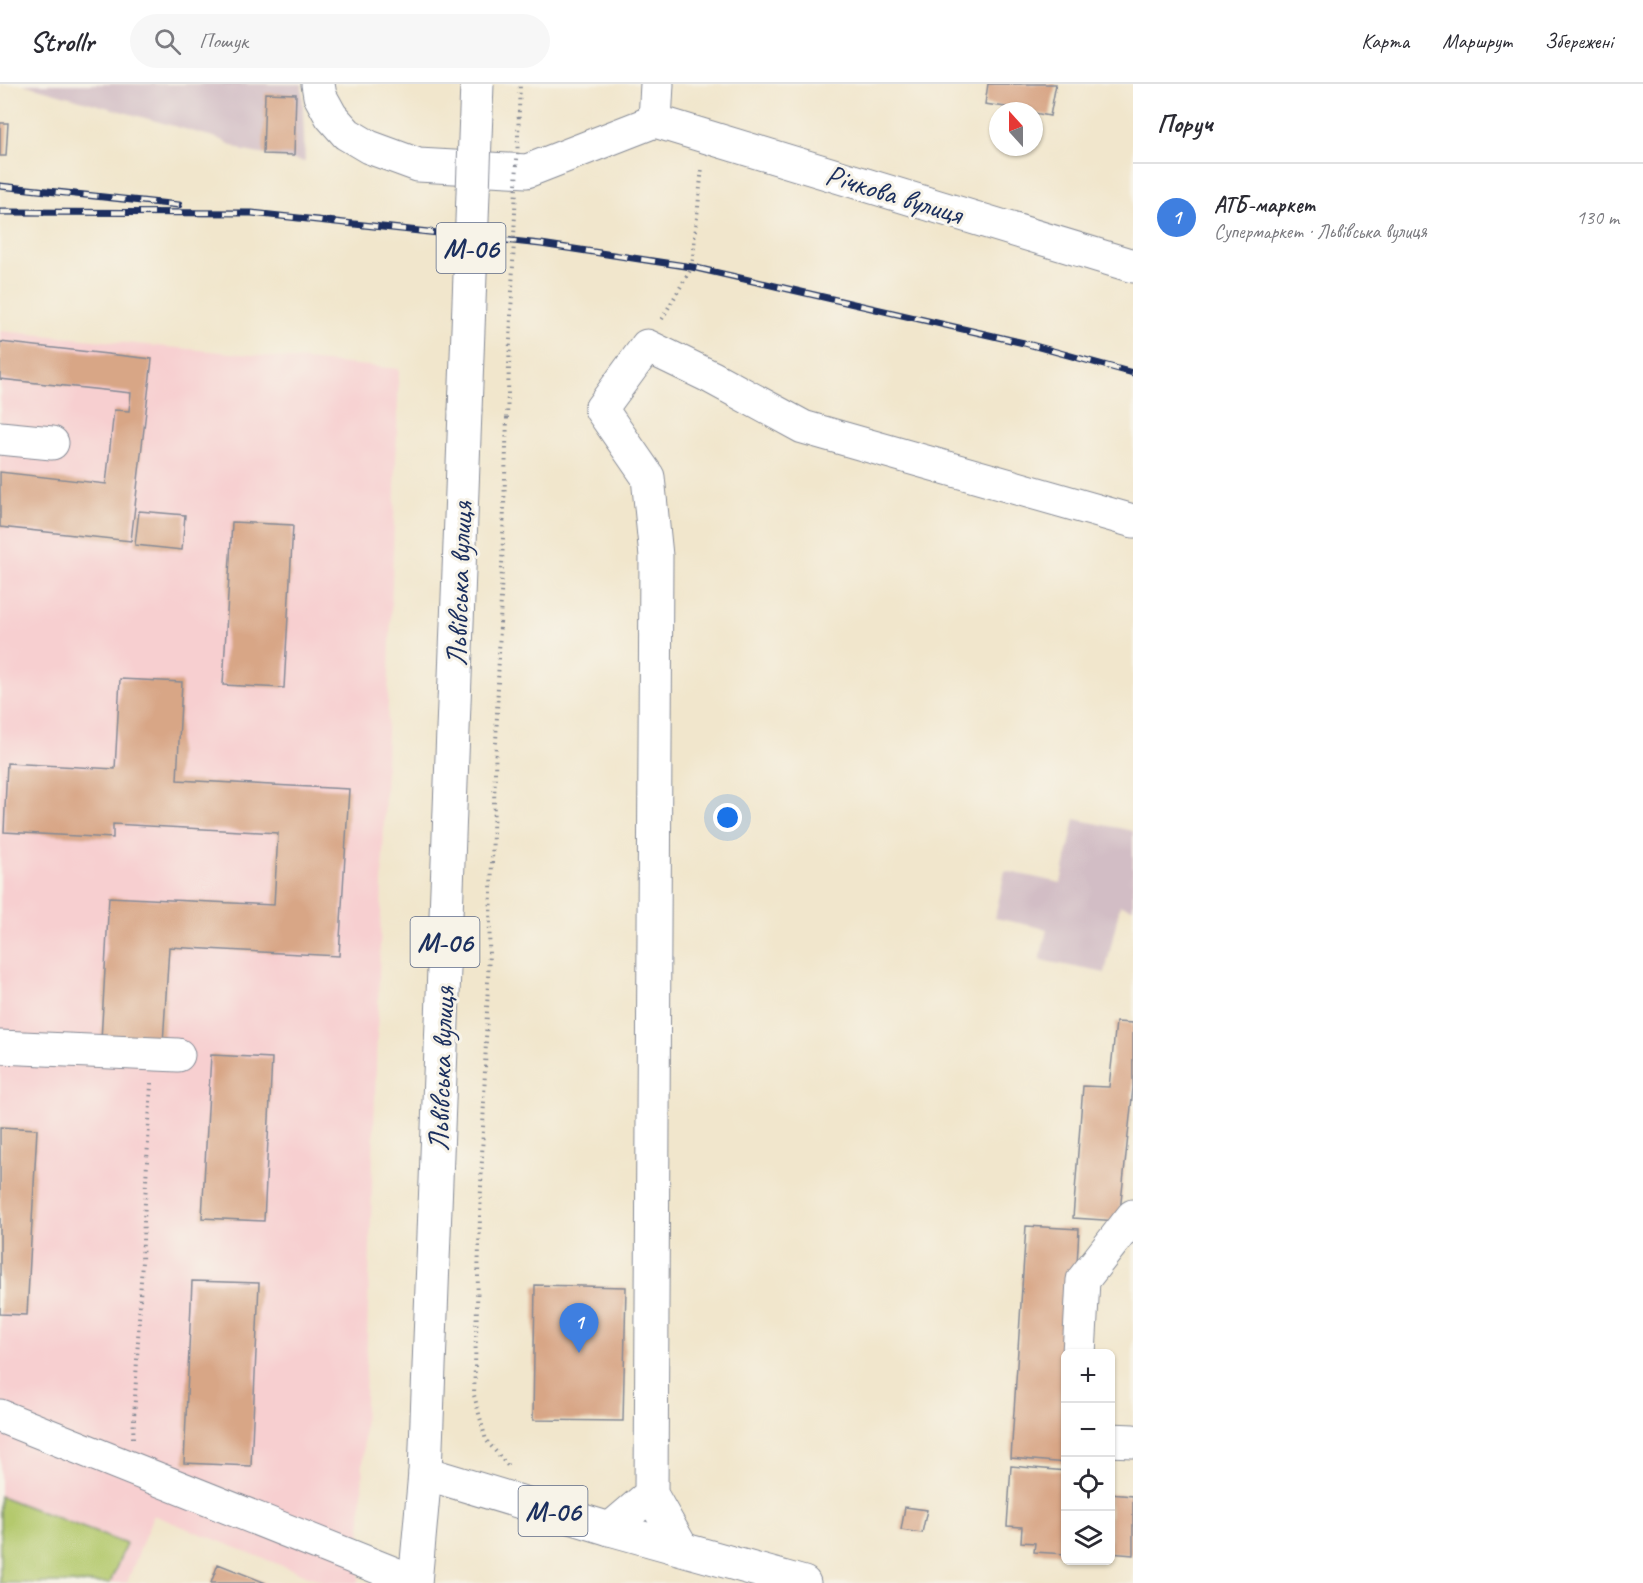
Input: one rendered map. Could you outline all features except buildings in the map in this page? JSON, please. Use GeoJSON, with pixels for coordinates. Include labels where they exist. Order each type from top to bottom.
{"type":"FeatureCollection","features":[{"type":"Feature","properties":{"kind":"main road"},"geometry":{"type":"LineString","coordinates":[[318,84],[320,96],[331,116],[347,134],[369,147],[418,165],[527,171],[655,121],[657,84]]}},
{"type":"Feature","properties":{"kind":"main road","name":"Львівська вулиця"},"geometry":{"type":"LineString","coordinates":[[415,1583],[425,1473],[477,84]]}},
{"type":"Feature","properties":{"kind":"main road","name":"Річкова вулиця"},"geometry":{"type":"LineString","coordinates":[[655,121],[1133,266]]}},
{"type":"Feature","properties":{"kind":"main road"},"geometry":{"type":"LineString","coordinates":[[681,1547],[651,1494],[656,556],[648,477],[601,409],[647,346],[711,377],[803,427],[1133,521]]}},
{"type":"Feature","properties":{"kind":"main road"},"geometry":{"type":"LineString","coordinates":[[0,438],[52,443]]}},
{"type":"Feature","properties":{"kind":"main road"},"geometry":{"type":"LineString","coordinates":[[0,1047],[165,1055]]}},
{"type":"Feature","properties":{"kind":"main road"},"geometry":{"type":"LineString","coordinates":[[1080,1349],[1083,1280],[1133,1216]]}},
{"type":"Feature","properties":{"kind":"main road"},"geometry":{"type":"LineString","coordinates":[[0,1416],[415,1583]]}},
{"type":"Feature","properties":{"kind":"main road"},"geometry":{"type":"LineString","coordinates":[[1115,1440],[1133,1441]]}},
{"type":"Feature","properties":{"kind":"main road","name":"М-06"},"geometry":{"type":"LineString","coordinates":[[425,1473],[610,1529],[804,1583]]}},
{"type":"Feature","properties":{"kind":"main road"},"geometry":{"type":"LineString","coordinates":[[610,1529],[651,1494]]}},
{"type":"Feature","properties":{"kind":"path"},"geometry":{"type":"LineString","coordinates":[[508,1466],[486,1440],[474,1395],[520,84]]}},
{"type":"Feature","properties":{"kind":"path"},"geometry":{"type":"LineString","coordinates":[[647,346],[692,267],[705,136]]}},
{"type":"Feature","properties":{"kind":"path"},"geometry":{"type":"LineString","coordinates":[[131,1468],[165,1055]]}},
{"type":"Feature","properties":{"kind":"shaded area"},"geometry":{"type":"Polygon","coordinates":[[[23,84],[302,84],[305,162],[244,151],[217,138],[23,84]]]}},
{"type":"Feature","properties":{"kind":"shaded area"},"geometry":{"type":"Polygon","coordinates":[[[0,331],[399,369],[359,1583],[326,1583],[153,1515],[127,1583],[0,1583],[0,331]]]}},
{"type":"Feature","properties":{"kind":"shaded area"},"geometry":{"type":"Polygon","coordinates":[[[1075,819],[1133,831],[1133,908],[1120,905],[1105,973],[1040,960],[1047,929],[995,918],[1005,871],[1061,883],[1075,819]]]}},
{"type":"Feature","properties":{"kind":"green space"},"geometry":{"type":"Polygon","coordinates":[[[0,1496],[126,1544],[110,1583],[0,1583],[0,1496]]]}},
{"type":"Feature","properties":{"kind":"railway"},"geometry":{"type":"LineString","coordinates":[[0,186],[179,205]]}},
{"type":"Feature","properties":{"kind":"railway"},"geometry":{"type":"LineString","coordinates":[[0,212],[252,213],[541,244],[692,267],[1024,343],[1133,373]]}},
{"type":"Feature","properties":{"kind":"place","name":"АТБ-маркет"},"geometry":{"type":"Point","coordinates":[579,1353]}}]}
